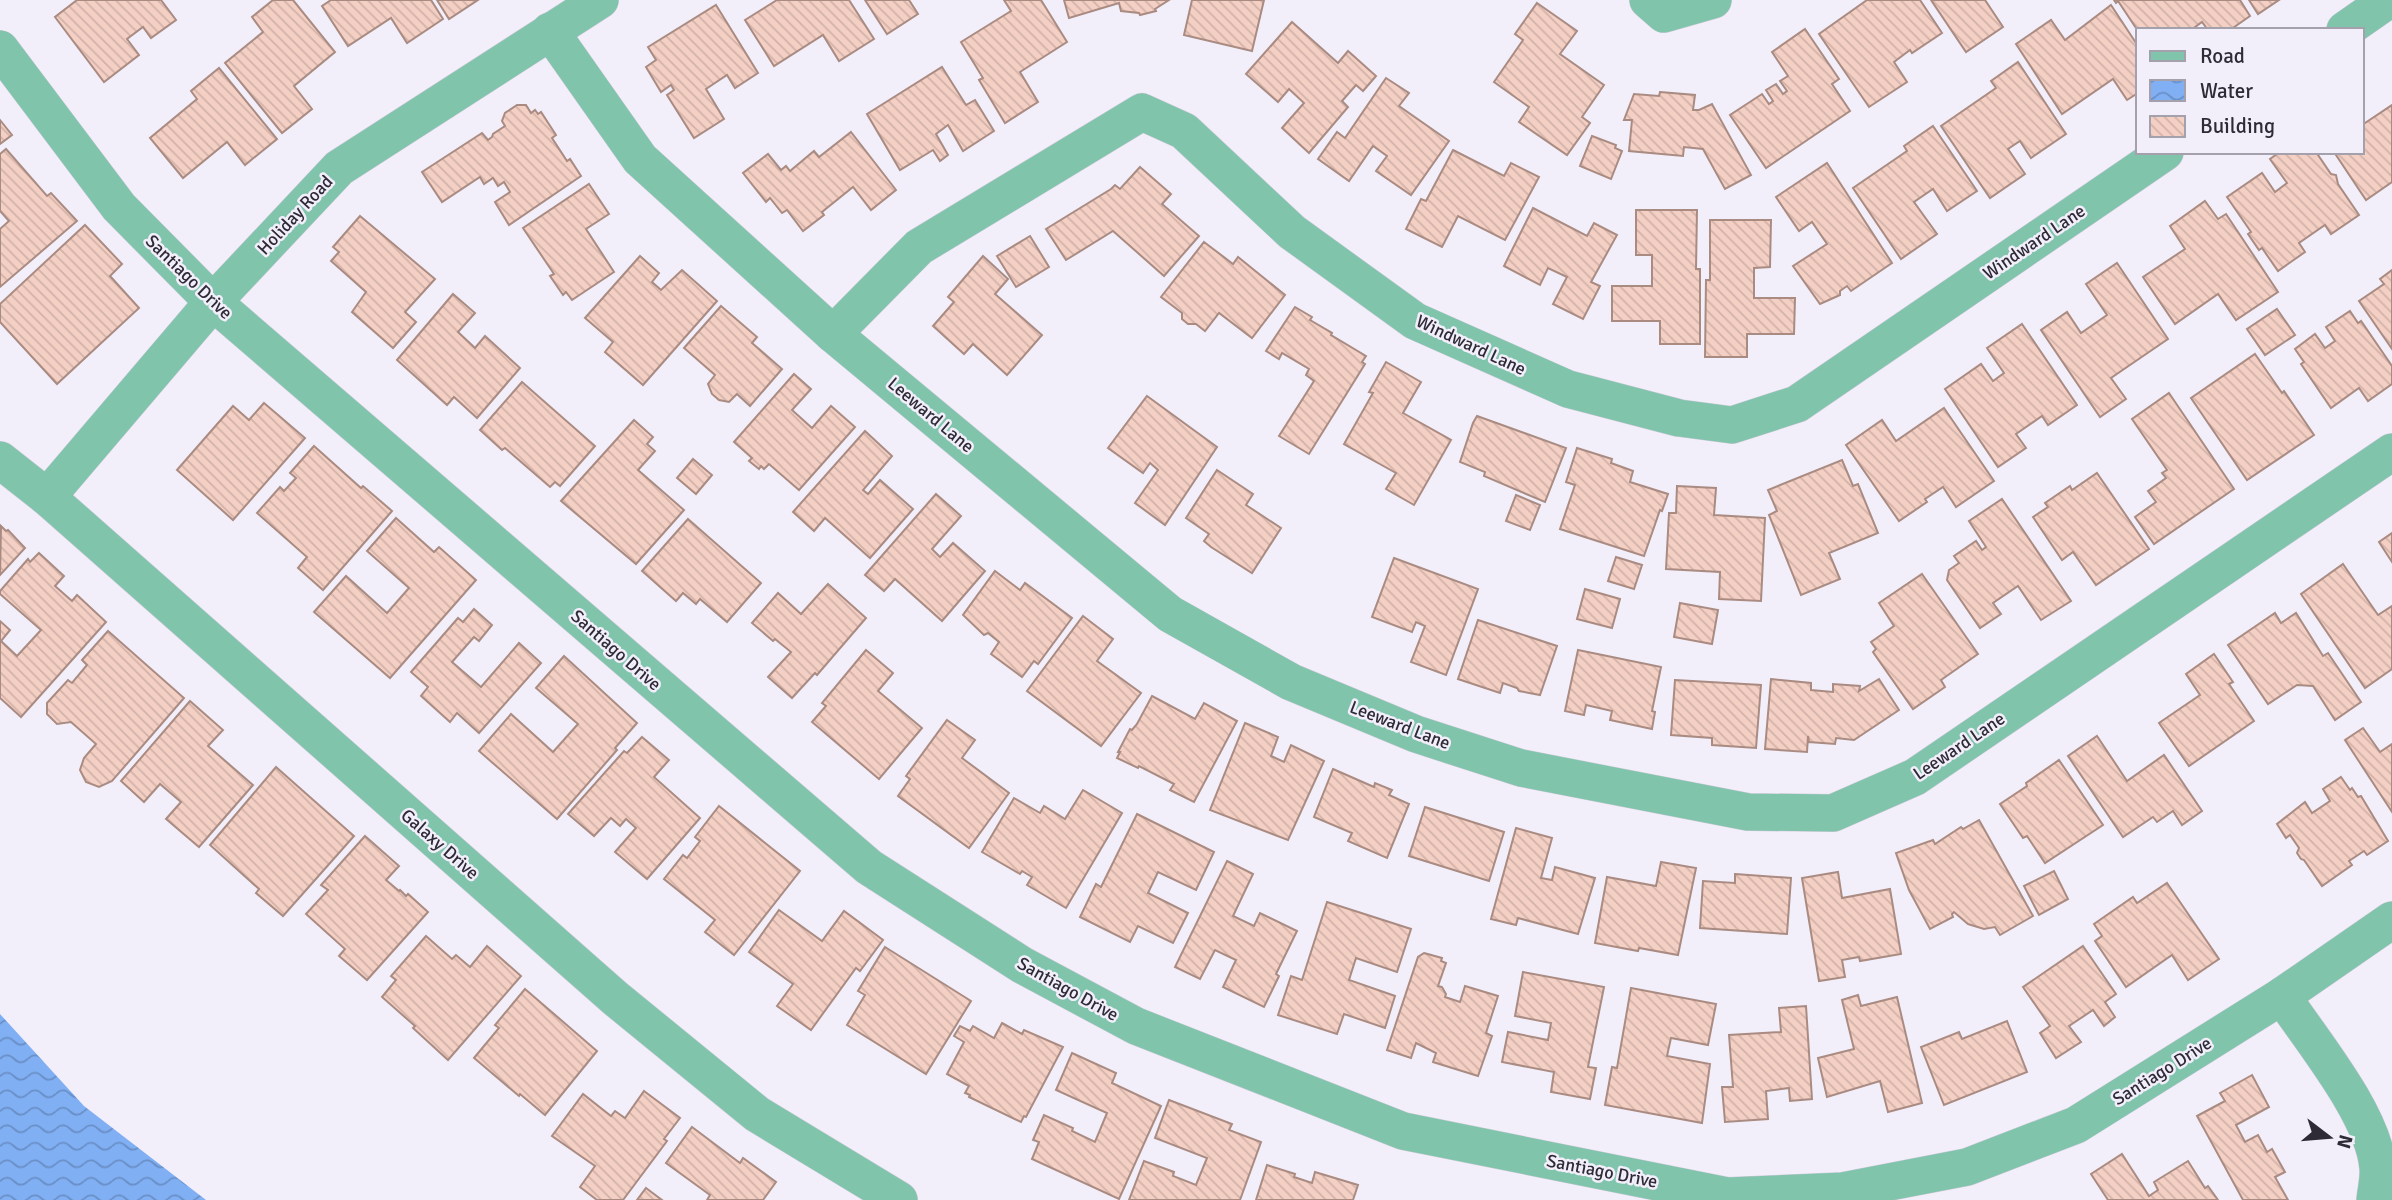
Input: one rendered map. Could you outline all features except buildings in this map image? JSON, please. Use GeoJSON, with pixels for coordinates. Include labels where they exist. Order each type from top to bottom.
{"type":"FeatureCollection","features":[{"type":"Feature","properties":{"kind":"street","name":"Holiday Road"},"geometry":{"type":"LineString","coordinates":[[47,497],[213,302],[339,168],[600,0]]}},
{"type":"Feature","properties":{"kind":"street"},"geometry":{"type":"LineString","coordinates":[[1656,7],[1713,0]]}},
{"type":"Feature","properties":{"kind":"street"},"geometry":{"type":"LineString","coordinates":[[2348,28],[2388,0]]}},
{"type":"Feature","properties":{"kind":"street","name":"Leeward Lane"},"geometry":{"type":"LineString","coordinates":[[550,31],[640,159],[833,334],[1170,614],[1291,682],[1416,734],[1521,768],[1748,812],[1833,813],[1915,777],[2392,452]]}},
{"type":"Feature","properties":{"kind":"street","name":"Santiago Drive"},"geometry":{"type":"LineString","coordinates":[[0,49],[119,207],[213,302],[869,867],[1022,965],[1136,1026],[1403,1132],[1727,1196],[1843,1191],[1967,1167],[2077,1125],[2282,996],[2392,920]]}},
{"type":"Feature","properties":{"kind":"street","name":"Windward Lane"},"geometry":{"type":"LineString","coordinates":[[833,334],[919,247],[1142,111],[1184,131],[1292,232],[1415,321],[1568,389],[1679,418],[1732,425],[1797,404],[2162,154]]}},
{"type":"Feature","properties":{"kind":"street","name":"Galaxy Drive"},"geometry":{"type":"LineString","coordinates":[[0,460],[47,497],[675,1048],[757,1114],[899,1200]]}},
{"type":"Feature","properties":{"kind":"street"},"geometry":{"type":"LineString","coordinates":[[2282,996],[2345,1088],[2370,1132],[2378,1168],[2375,1200]]}},
{"type":"Feature","properties":{"kind":"water"},"geometry":{"type":"Polygon","coordinates":[[[0,1014],[84,1106],[206,1200],[0,1200],[0,1014]]]}}]}
